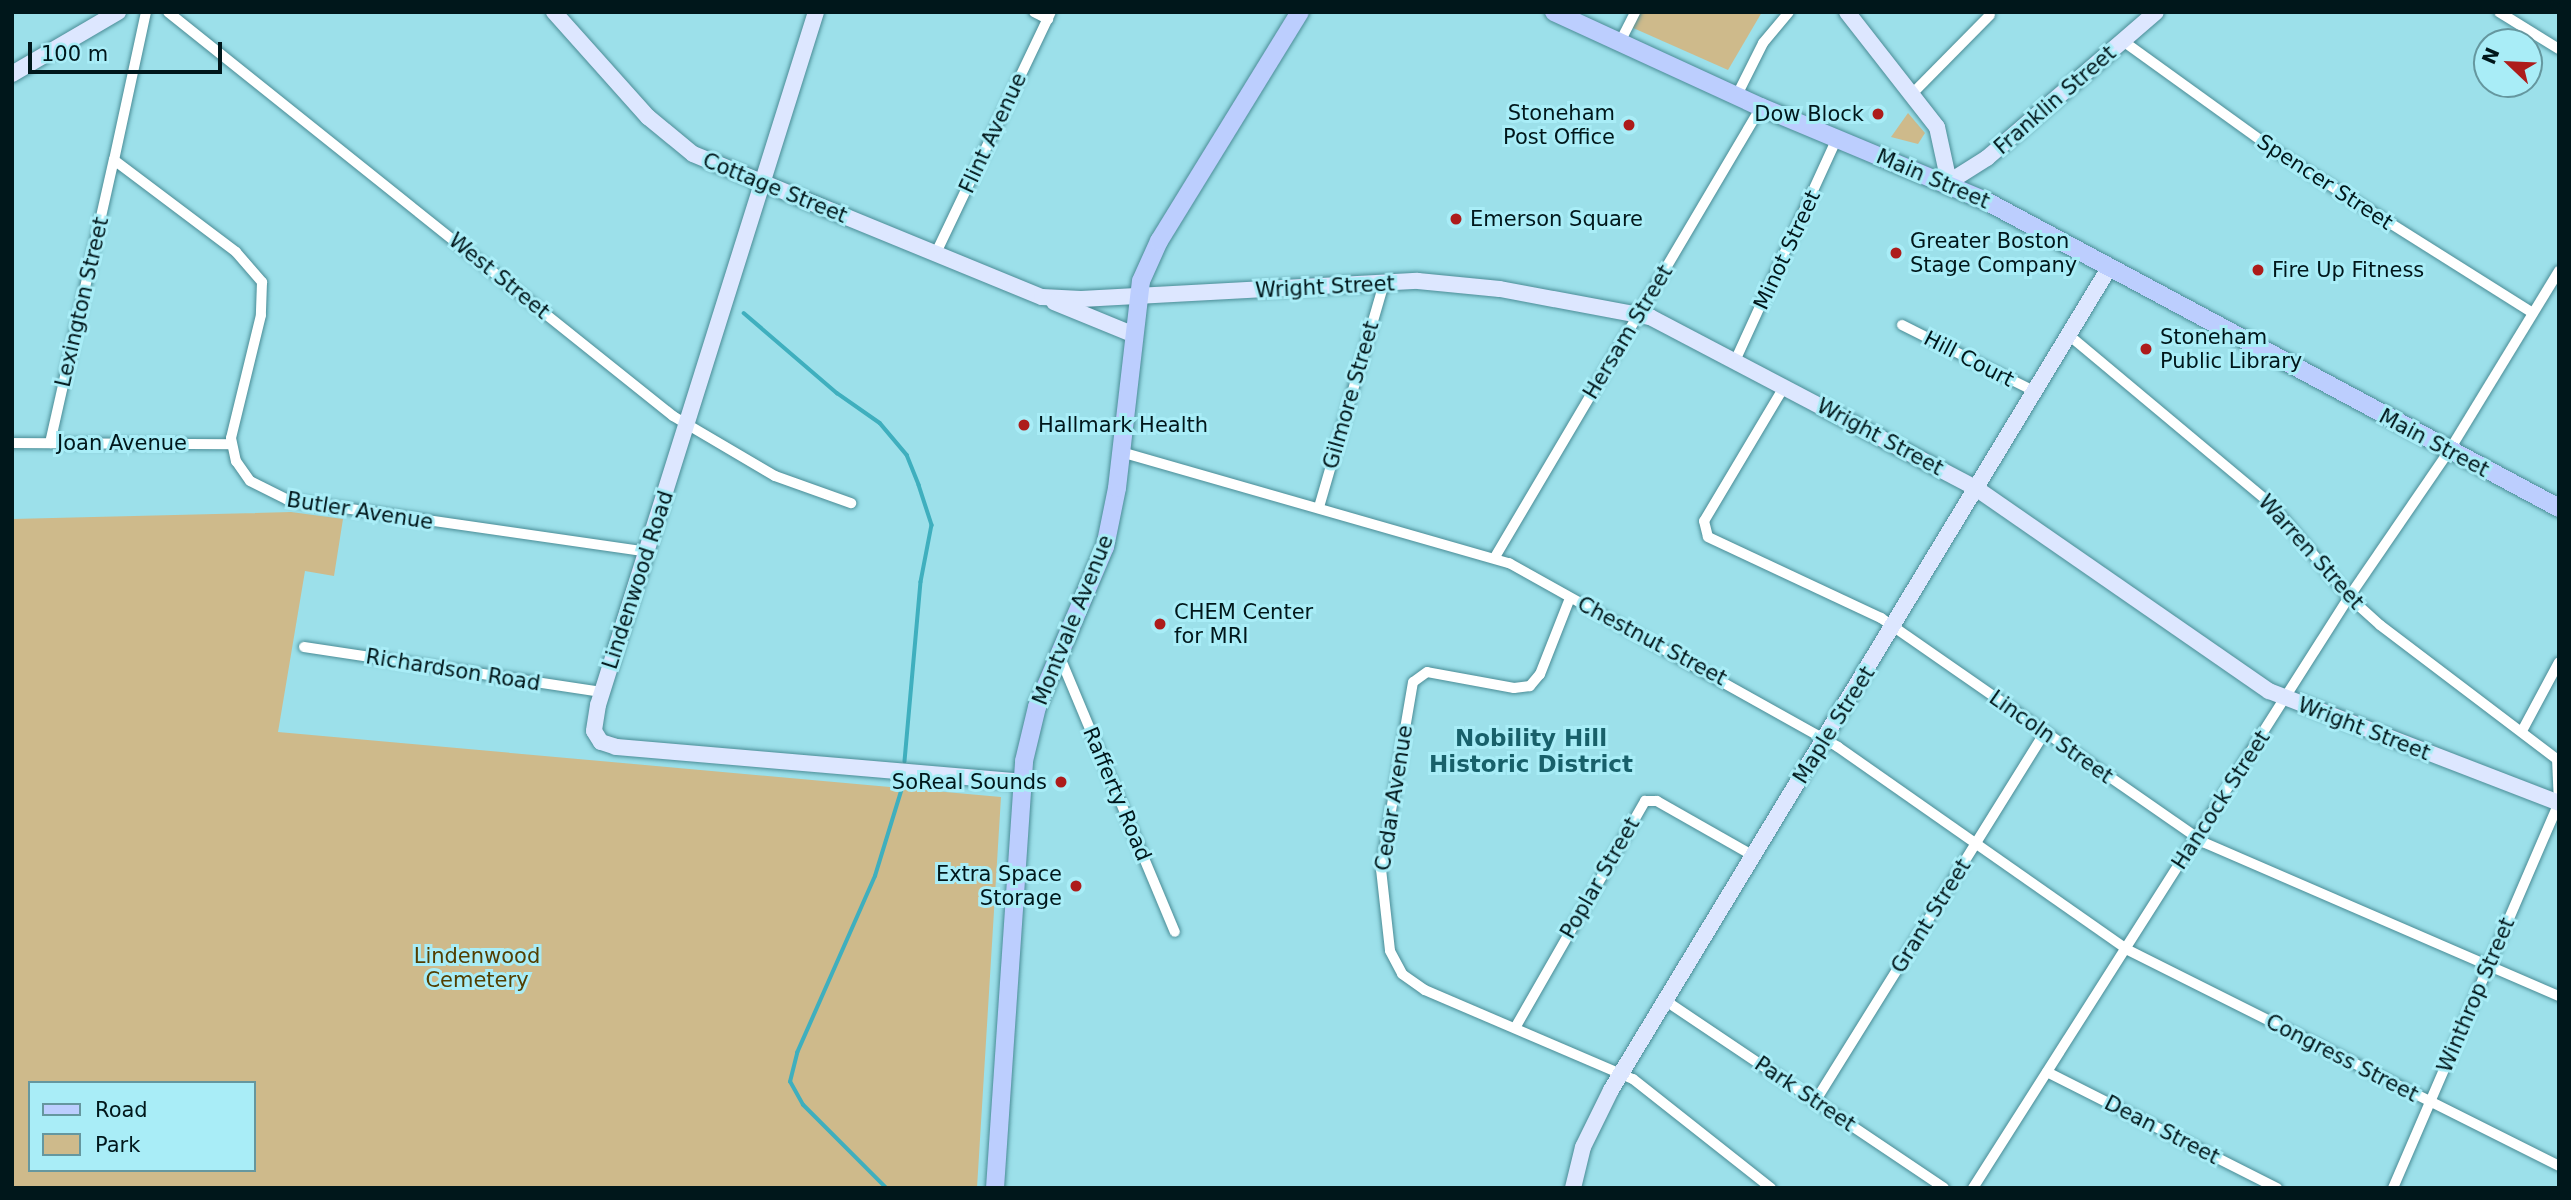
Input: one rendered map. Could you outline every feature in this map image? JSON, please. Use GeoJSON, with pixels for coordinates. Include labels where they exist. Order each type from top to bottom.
{"type":"FeatureCollection","features":[{"type":"Feature","properties":{"kind":"main road","name":"Montvale Avenue"},"geometry":{"type":"LineString","coordinates":[[995,1188],[1022,782],[1030,730],[1059,655],[1103,556],[1121,452],[1138,295],[1159,241],[1300,12]]}},
{"type":"Feature","properties":{"kind":"main road","name":"Main Street"},"geometry":{"type":"LineString","coordinates":[[1554,12],[1762,107],[1949,183],[2559,509]]}},
{"type":"Feature","properties":{"kind":"street"},"geometry":{"type":"LineString","coordinates":[[146,12],[114,160],[236,252],[262,282],[263,303],[232,444]]}},
{"type":"Feature","properties":{"kind":"street","name":"West Street"},"geometry":{"type":"LineString","coordinates":[[168,12],[687,426],[775,476],[851,503]]}},
{"type":"Feature","properties":{"kind":"street","name":"Cottage Street"},"geometry":{"type":"LineString","coordinates":[[554,12],[672,140],[703,159],[1132,334]]}},
{"type":"Feature","properties":{"kind":"street","name":"Lindenwood Road"},"geometry":{"type":"LineString","coordinates":[[816,12],[593,727],[596,737],[608,745],[1022,782]]}},
{"type":"Feature","properties":{"kind":"street"},"geometry":{"type":"LineString","coordinates":[[1034,12],[1049,15]]}},
{"type":"Feature","properties":{"kind":"street"},"geometry":{"type":"LineString","coordinates":[[1620,42],[1635,12]]}},
{"type":"Feature","properties":{"kind":"street"},"geometry":{"type":"LineString","coordinates":[[1737,95],[1763,43],[1789,12]]}},
{"type":"Feature","properties":{"kind":"street"},"geometry":{"type":"LineString","coordinates":[[1847,12],[1939,129],[1949,183]]}},
{"type":"Feature","properties":{"kind":"street","name":"Franklin Street"},"geometry":{"type":"LineString","coordinates":[[1949,183],[1987,158],[2156,12]]}},
{"type":"Feature","properties":{"kind":"street"},"geometry":{"type":"LineString","coordinates":[[2499,12],[2559,49]]}},
{"type":"Feature","properties":{"kind":"street"},"geometry":{"type":"LineString","coordinates":[[12,74],[116,13]]}},
{"type":"Feature","properties":{"kind":"street","name":"Flint Avenue"},"geometry":{"type":"LineString","coordinates":[[935,255],[1049,15]]}},
{"type":"Feature","properties":{"kind":"street"},"geometry":{"type":"LineString","coordinates":[[1912,94],[1990,15]]}},
{"type":"Feature","properties":{"kind":"street","name":"Spencer Street"},"geometry":{"type":"LineString","coordinates":[[2123,41],[2267,145],[2533,313]]}},
{"type":"Feature","properties":{"kind":"street","name":"Hersam Street"},"geometry":{"type":"LineString","coordinates":[[1495,557],[1762,107]]}},
{"type":"Feature","properties":{"kind":"street","name":"Minot Street"},"geometry":{"type":"LineString","coordinates":[[1735,361],[1837,138]]}},
{"type":"Feature","properties":{"kind":"street","name":"Lexington Street"},"geometry":{"type":"LineString","coordinates":[[50,443],[114,160]]}},
{"type":"Feature","properties":{"kind":"street","name":"Maple Street"},"geometry":{"type":"LineString","coordinates":[[1573,1188],[1586,1139],[1622,1072],[1895,627],[2109,268]]}},
{"type":"Feature","properties":{"kind":"street","name":"Hancock Street"},"geometry":{"type":"LineString","coordinates":[[1973,1188],[2349,597],[2449,451],[2559,271]]}},
{"type":"Feature","properties":{"kind":"street","name":"Wright Street"},"geometry":{"type":"LineString","coordinates":[[1138,295],[1384,283],[1490,288],[1640,313],[1977,489],[2286,699],[2559,803]]}},
{"type":"Feature","properties":{"kind":"street","name":"Gilmore Street"},"geometry":{"type":"LineString","coordinates":[[1319,507],[1384,283]]}},
{"type":"Feature","properties":{"kind":"street","name":"Cottage Street"},"geometry":{"type":"LineString","coordinates":[[1042,297],[1138,295]]}},
{"type":"Feature","properties":{"kind":"street","name":"Hill Court"},"geometry":{"type":"LineString","coordinates":[[1902,324],[2036,393]]}},
{"type":"Feature","properties":{"kind":"street","name":"Warren Street"},"geometry":{"type":"LineString","coordinates":[[2070,335],[2271,504],[2349,597],[2558,760]]}},
{"type":"Feature","properties":{"kind":"street","name":"Lincoln Street"},"geometry":{"type":"LineString","coordinates":[[1784,387],[1705,519],[1704,531],[1895,627],[2197,838],[2559,996]]}},
{"type":"Feature","properties":{"kind":"street","name":"Joan Avenue"},"geometry":{"type":"LineString","coordinates":[[12,443],[232,444]]}},
{"type":"Feature","properties":{"kind":"street","name":"Butler Avenue"},"geometry":{"type":"LineString","coordinates":[[232,444],[236,461],[250,481],[288,500],[648,552]]}},
{"type":"Feature","properties":{"kind":"street","name":"Chestnut Street"},"geometry":{"type":"LineString","coordinates":[[1121,452],[1495,557],[1826,739],[1977,841],[2126,949]]}},
{"type":"Feature","properties":{"kind":"street","name":"Cedar Avenue"},"geometry":{"type":"LineString","coordinates":[[1570,597],[1540,674],[1530,686],[1514,688],[1427,672],[1414,679],[1382,851],[1383,919],[1398,968],[1425,990],[1622,1072],[1771,1188]]}},
{"type":"Feature","properties":{"kind":"street","name":"Richardson Road"},"geometry":{"type":"LineString","coordinates":[[304,647],[602,692]]}},
{"type":"Feature","properties":{"kind":"street","name":"Rafferty Road"},"geometry":{"type":"LineString","coordinates":[[1059,655],[1175,932]]}},
{"type":"Feature","properties":{"kind":"street"},"geometry":{"type":"LineString","coordinates":[[2522,731],[2559,662]]}},
{"type":"Feature","properties":{"kind":"street","name":"Grant Street"},"geometry":{"type":"LineString","coordinates":[[1816,1100],[2045,732]]}},
{"type":"Feature","properties":{"kind":"street","name":"Winthrop Street"},"geometry":{"type":"LineString","coordinates":[[2393,1188],[2559,803],[2558,760]]}},
{"type":"Feature","properties":{"kind":"street","name":"Poplar Street"},"geometry":{"type":"LineString","coordinates":[[1515,1028],[1645,801],[1657,801],[1754,856]]}},
{"type":"Feature","properties":{"kind":"street","name":"Congress Street"},"geometry":{"type":"LineString","coordinates":[[2126,949],[2559,1166]]}},
{"type":"Feature","properties":{"kind":"street","name":"Park Street"},"geometry":{"type":"LineString","coordinates":[[1666,1000],[1944,1188]]}},
{"type":"Feature","properties":{"kind":"street","name":"Dean Street"},"geometry":{"type":"LineString","coordinates":[[2047,1072],[2277,1188]]}},
{"type":"Feature","properties":{"kind":"green space"},"geometry":{"type":"Polygon","coordinates":[[[1639,12],[1762,12],[1728,70],[1631,27],[1639,12]]]}},
{"type":"Feature","properties":{"kind":"green space"},"geometry":{"type":"Polygon","coordinates":[[[1908,113],[1925,133],[1918,144],[1891,137],[1908,113]]]}},
{"type":"Feature","properties":{"kind":"green space","name":"Lindenwood Cemetery"},"geometry":{"type":"Polygon","coordinates":[[[291,512],[343,519],[334,576],[305,571],[278,732],[1001,797],[977,1188],[12,1188],[12,519],[291,512]]]}},
{"type":"Feature","properties":{"kind":"waterway"},"geometry":{"type":"LineString","coordinates":[[744,313],[837,393],[880,423],[907,455],[919,485],[932,525],[921,582],[905,761]]}},
{"type":"Feature","properties":{"kind":"waterway"},"geometry":{"type":"LineString","coordinates":[[886,1188],[803,1105],[790,1082],[797,1053],[875,876],[902,788]]}},
{"type":"Feature","properties":{"kind":"place","name":"Dow Block"},"geometry":{"type":"Point","coordinates":[1878,114]}},
{"type":"Feature","properties":{"kind":"place","name":"Stoneham Post Office"},"geometry":{"type":"Point","coordinates":[1629,125]}},
{"type":"Feature","properties":{"kind":"place","name":"Emerson Square"},"geometry":{"type":"Point","coordinates":[1456,219]}},
{"type":"Feature","properties":{"kind":"place","name":"Greater Boston Stage Company"},"geometry":{"type":"Point","coordinates":[1896,253]}},
{"type":"Feature","properties":{"kind":"place","name":"Fire Up Fitness"},"geometry":{"type":"Point","coordinates":[2258,270]}},
{"type":"Feature","properties":{"kind":"place","name":"Stoneham Public Library"},"geometry":{"type":"Point","coordinates":[2146,349]}},
{"type":"Feature","properties":{"kind":"place","name":"Hallmark Health"},"geometry":{"type":"Point","coordinates":[1024,425]}},
{"type":"Feature","properties":{"kind":"place","name":"CHEM Center for MRI"},"geometry":{"type":"Point","coordinates":[1160,624]}},
{"type":"Feature","properties":{"kind":"place","name":"SoReal Sounds"},"geometry":{"type":"Point","coordinates":[1061,782]}},
{"type":"Feature","properties":{"kind":"place","name":"Extra Space Storage"},"geometry":{"type":"Point","coordinates":[1076,886]}},
{"type":"Feature","properties":{"kind":"district","name":"Nobility Hill Historic District"},"geometry":{"type":"Point","coordinates":[1531,751]}}]}
